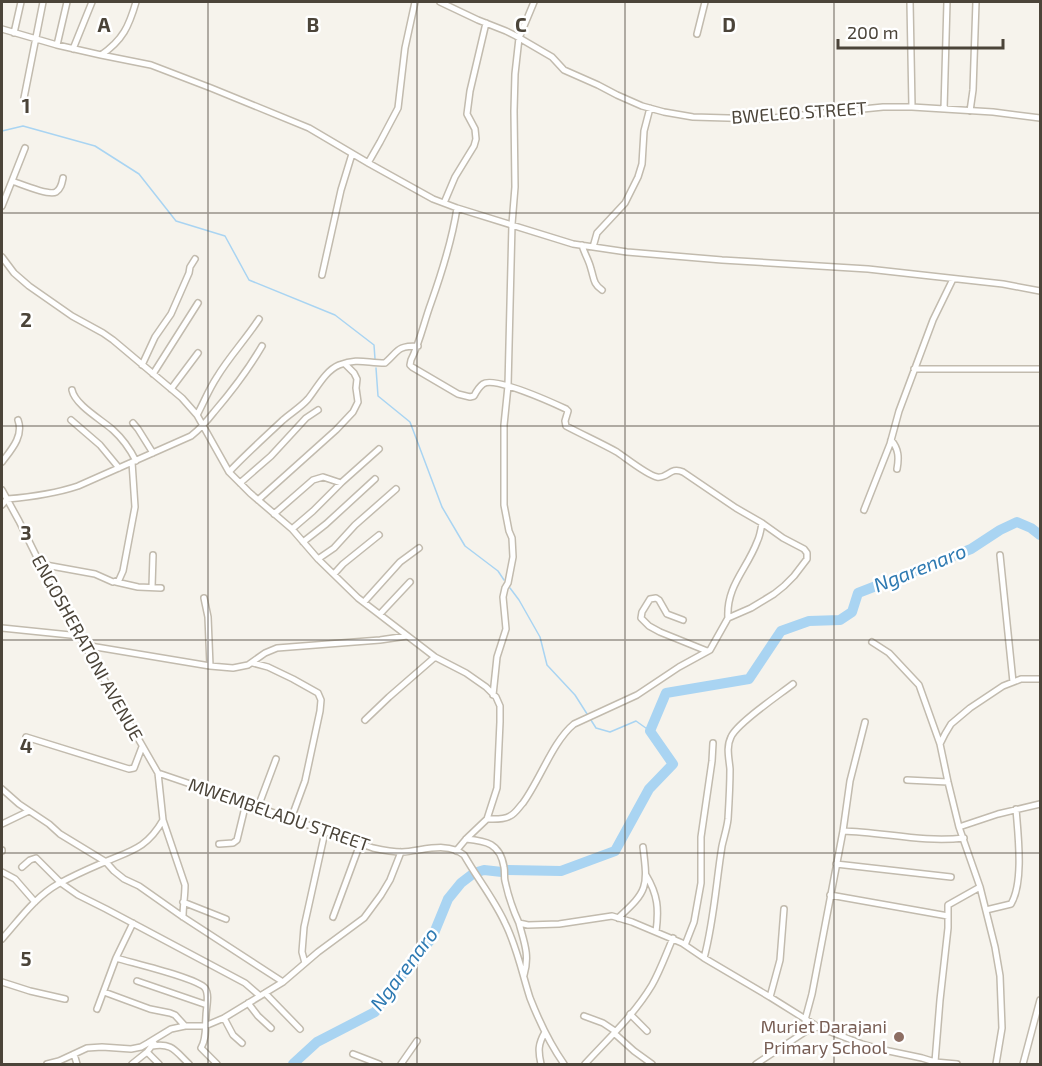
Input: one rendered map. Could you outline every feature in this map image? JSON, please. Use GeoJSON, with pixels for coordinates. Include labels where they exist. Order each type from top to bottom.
{"type":"FeatureCollection","features":[{"type":"Feature","properties":{"kind":"street"},"geometry":{"type":"LineString","coordinates":[[14,33],[21,2]]}},
{"type":"Feature","properties":{"kind":"street"},"geometry":{"type":"LineString","coordinates":[[24,98],[43,2]]}},
{"type":"Feature","properties":{"kind":"street"},"geometry":{"type":"LineString","coordinates":[[57,45],[67,2]]}},
{"type":"Feature","properties":{"kind":"street"},"geometry":{"type":"LineString","coordinates":[[73,49],[92,2]]}},
{"type":"Feature","properties":{"kind":"street"},"geometry":{"type":"LineString","coordinates":[[101,55],[121,38],[136,2]]}},
{"type":"Feature","properties":{"kind":"street"},"geometry":{"type":"LineString","coordinates":[[368,163],[398,108],[405,48],[415,2]]}},
{"type":"Feature","properties":{"kind":"street","name":"BWELEO STREET"},"geometry":{"type":"LineString","coordinates":[[442,2],[506,31],[552,57],[564,70],[617,95],[650,108],[693,117],[762,119],[883,107],[912,107],[1041,118]]}},
{"type":"Feature","properties":{"kind":"street"},"geometry":{"type":"LineString","coordinates":[[493,694],[496,657],[506,629],[503,597],[513,557],[512,538],[504,505],[504,425],[508,386],[514,187],[513,111],[519,38],[534,2]]}},
{"type":"Feature","properties":{"kind":"street"},"geometry":{"type":"LineString","coordinates":[[697,34],[705,2]]}},
{"type":"Feature","properties":{"kind":"street"},"geometry":{"type":"LineString","coordinates":[[910,2],[912,107]]}},
{"type":"Feature","properties":{"kind":"street"},"geometry":{"type":"LineString","coordinates":[[944,109],[947,2]]}},
{"type":"Feature","properties":{"kind":"street"},"geometry":{"type":"LineString","coordinates":[[969,111],[973,90],[976,3],[983,2]]}},
{"type":"Feature","properties":{"kind":"street"},"geometry":{"type":"LineString","coordinates":[[444,203],[476,139],[475,129],[466,114],[486,23]]}},
{"type":"Feature","properties":{"kind":"street"},"geometry":{"type":"LineString","coordinates":[[2,29],[73,49],[151,66],[212,88],[309,129],[433,199],[573,244],[627,252],[868,269],[1003,284],[1041,291]]}},
{"type":"Feature","properties":{"kind":"street"},"geometry":{"type":"LineString","coordinates":[[593,247],[597,233],[625,203],[638,177],[642,164],[644,130],[650,108]]}},
{"type":"Feature","properties":{"kind":"street"},"geometry":{"type":"LineString","coordinates":[[2,206],[25,148]]}},
{"type":"Feature","properties":{"kind":"street"},"geometry":{"type":"LineString","coordinates":[[322,275],[341,190],[352,154]]}},
{"type":"Feature","properties":{"kind":"street"},"geometry":{"type":"LineString","coordinates":[[12,181],[51,193],[60,189],[63,178]]}},
{"type":"Feature","properties":{"kind":"street"},"geometry":{"type":"LineString","coordinates":[[457,208],[447,257],[418,346],[410,362],[412,367],[464,396],[474,396],[483,384],[488,382],[526,392],[566,409],[568,411],[566,426],[615,451],[654,476],[663,477],[674,470],[683,472],[807,553],[807,559],[794,576],[774,594],[728,618],[713,646],[707,651],[637,695],[574,724],[564,734],[531,793],[515,812],[509,817],[487,819]]}},
{"type":"Feature","properties":{"kind":"street"},"geometry":{"type":"LineString","coordinates":[[582,245],[595,284],[602,290]]}},
{"type":"Feature","properties":{"kind":"street"},"geometry":{"type":"LineString","coordinates":[[2,257],[14,273],[29,286],[72,316],[103,333],[182,398],[197,415],[230,472],[364,602],[435,657],[466,673],[486,687],[496,698],[500,706],[498,788],[487,819],[465,839],[456,851],[464,855],[505,922],[517,952],[531,1001],[564,1065]]}},
{"type":"Feature","properties":{"kind":"street"},"geometry":{"type":"LineString","coordinates":[[142,365],[155,337],[171,314],[195,259]]}},
{"type":"Feature","properties":{"kind":"street"},"geometry":{"type":"LineString","coordinates":[[864,510],[891,440],[914,369],[933,320],[953,279]]}},
{"type":"Feature","properties":{"kind":"street"},"geometry":{"type":"LineString","coordinates":[[153,374],[198,303]]}},
{"type":"Feature","properties":{"kind":"street"},"geometry":{"type":"LineString","coordinates":[[197,415],[217,376],[259,319]]}},
{"type":"Feature","properties":{"kind":"street"},"geometry":{"type":"LineString","coordinates":[[2,506],[7,499],[63,491],[191,436],[203,426],[241,379],[262,346]]}},
{"type":"Feature","properties":{"kind":"street"},"geometry":{"type":"LineString","coordinates":[[230,472],[307,400],[317,385],[333,369],[356,360],[385,363],[400,348],[418,346]]}},
{"type":"Feature","properties":{"kind":"street"},"geometry":{"type":"LineString","coordinates":[[171,389],[198,353]]}},
{"type":"Feature","properties":{"kind":"street"},"geometry":{"type":"LineString","coordinates":[[258,500],[353,412],[358,402],[357,379],[345,364]]}},
{"type":"Feature","properties":{"kind":"street"},"geometry":{"type":"LineString","coordinates":[[914,369],[1041,369]]}},
{"type":"Feature","properties":{"kind":"street"},"geometry":{"type":"LineString","coordinates":[[72,390],[74,397],[121,437],[127,444],[134,461],[135,507],[123,571],[121,578],[116,582]]}},
{"type":"Feature","properties":{"kind":"street"},"geometry":{"type":"LineString","coordinates":[[240,483],[271,456],[306,418],[318,410]]}},
{"type":"Feature","properties":{"kind":"street"},"geometry":{"type":"LineString","coordinates":[[2,462],[19,436],[21,430],[18,420]]}},
{"type":"Feature","properties":{"kind":"street"},"geometry":{"type":"LineString","coordinates":[[71,420],[100,445],[119,468]]}},
{"type":"Feature","properties":{"kind":"street"},"geometry":{"type":"LineString","coordinates":[[133,423],[153,453]]}},
{"type":"Feature","properties":{"kind":"street"},"geometry":{"type":"LineString","coordinates":[[891,440],[898,454],[897,469]]}},
{"type":"Feature","properties":{"kind":"street"},"geometry":{"type":"LineString","coordinates":[[291,529],[313,512],[379,449]]}},
{"type":"Feature","properties":{"kind":"street"},"geometry":{"type":"LineString","coordinates":[[274,514],[313,480],[324,477],[341,483]]}},
{"type":"Feature","properties":{"kind":"street"},"geometry":{"type":"LineString","coordinates":[[303,542],[326,524],[375,478]]}},
{"type":"Feature","properties":{"kind":"street"},"geometry":{"type":"LineString","coordinates":[[318,559],[334,548],[355,525],[396,489]]}},
{"type":"Feature","properties":{"kind":"street","name":"ENGOSHERATONI AVENUE"},"geometry":{"type":"LineString","coordinates":[[2,490],[62,609],[80,636],[158,773]]}},
{"type":"Feature","properties":{"kind":"street"},"geometry":{"type":"LineString","coordinates":[[728,618],[729,598],[757,542],[762,523]]}},
{"type":"Feature","properties":{"kind":"street"},"geometry":{"type":"LineString","coordinates":[[334,574],[379,535]]}},
{"type":"Feature","properties":{"kind":"street"},"geometry":{"type":"LineString","coordinates":[[364,602],[400,562],[419,548]]}},
{"type":"Feature","properties":{"kind":"street"},"geometry":{"type":"LineString","coordinates":[[152,588],[153,555]]}},
{"type":"Feature","properties":{"kind":"street"},"geometry":{"type":"LineString","coordinates":[[1000,555],[1013,682]]}},
{"type":"Feature","properties":{"kind":"street"},"geometry":{"type":"LineString","coordinates":[[40,564],[95,574],[128,585],[161,588]]}},
{"type":"Feature","properties":{"kind":"street"},"geometry":{"type":"LineString","coordinates":[[380,614],[410,582]]}},
{"type":"Feature","properties":{"kind":"street"},"geometry":{"type":"LineString","coordinates":[[204,597],[210,666]]}},
{"type":"Feature","properties":{"kind":"street"},"geometry":{"type":"LineString","coordinates":[[683,620],[667,614],[656,598],[650,599],[641,618],[649,626],[707,651]]}},
{"type":"Feature","properties":{"kind":"street"},"geometry":{"type":"LineString","coordinates":[[2,628],[80,636]]}},
{"type":"Feature","properties":{"kind":"street"},"geometry":{"type":"LineString","coordinates":[[84,645],[233,668],[253,663],[265,653],[277,648],[407,636]]}},
{"type":"Feature","properties":{"kind":"street"},"geometry":{"type":"LineString","coordinates":[[872,642],[890,653],[919,685],[940,744],[959,827],[980,887],[992,932],[1000,976],[1002,1028],[996,1065]]}},
{"type":"Feature","properties":{"kind":"street"},"geometry":{"type":"LineString","coordinates":[[365,720],[435,657]]}},
{"type":"Feature","properties":{"kind":"street"},"geometry":{"type":"LineString","coordinates":[[253,663],[268,667],[293,679],[318,693],[321,700],[305,781],[291,819]]}},
{"type":"Feature","properties":{"kind":"street"},"geometry":{"type":"LineString","coordinates":[[940,744],[951,724],[1003,686],[1028,678],[1041,679]]}},
{"type":"Feature","properties":{"kind":"street"},"geometry":{"type":"LineString","coordinates":[[704,958],[711,929],[722,846],[728,820],[730,738],[744,722],[793,684]]}},
{"type":"Feature","properties":{"kind":"street"},"geometry":{"type":"LineString","coordinates":[[805,1020],[843,831],[850,781],[865,722]]}},
{"type":"Feature","properties":{"kind":"street"},"geometry":{"type":"LineString","coordinates":[[26,737],[129,769],[136,765],[142,747]]}},
{"type":"Feature","properties":{"kind":"street"},"geometry":{"type":"LineString","coordinates":[[685,945],[694,922],[701,883],[701,837],[712,761],[712,743]]}},
{"type":"Feature","properties":{"kind":"street"},"geometry":{"type":"LineString","coordinates":[[258,807],[276,759]]}},
{"type":"Feature","properties":{"kind":"street"},"geometry":{"type":"LineString","coordinates":[[158,773],[163,820],[184,885],[183,917]]}},
{"type":"Feature","properties":{"kind":"street","name":"MWEMBELADU STREET"},"geometry":{"type":"LineString","coordinates":[[158,773],[386,851],[401,852],[444,847],[456,851]]}},
{"type":"Feature","properties":{"kind":"street"},"geometry":{"type":"LineString","coordinates":[[907,780],[948,782]]}},
{"type":"Feature","properties":{"kind":"street"},"geometry":{"type":"LineString","coordinates":[[2,791],[60,834],[106,862],[124,879],[139,886],[283,982]]}},
{"type":"Feature","properties":{"kind":"street"},"geometry":{"type":"LineString","coordinates":[[219,844],[234,843],[237,840],[246,803]]}},
{"type":"Feature","properties":{"kind":"street"},"geometry":{"type":"LineString","coordinates":[[959,827],[1016,809],[1041,804]]}},
{"type":"Feature","properties":{"kind":"street"},"geometry":{"type":"LineString","coordinates":[[986,910],[1011,904],[1014,899],[1019,876],[1016,809]]}},
{"type":"Feature","properties":{"kind":"street"},"geometry":{"type":"LineString","coordinates":[[2,824],[29,811]]}},
{"type":"Feature","properties":{"kind":"street"},"geometry":{"type":"LineString","coordinates":[[2,939],[49,890],[135,850],[152,836],[163,820]]}},
{"type":"Feature","properties":{"kind":"street"},"geometry":{"type":"LineString","coordinates":[[843,831],[869,831],[917,838],[963,838]]}},
{"type":"Feature","properties":{"kind":"street"},"geometry":{"type":"LineString","coordinates":[[305,963],[302,952],[304,927],[325,832]]}},
{"type":"Feature","properties":{"kind":"street"},"geometry":{"type":"LineString","coordinates":[[465,839],[488,843],[501,855],[505,882],[527,953],[528,961],[524,976]]}},
{"type":"Feature","properties":{"kind":"street"},"geometry":{"type":"LineString","coordinates":[[333,917],[360,844]]}},
{"type":"Feature","properties":{"kind":"street"},"geometry":{"type":"LineString","coordinates":[[618,918],[643,891],[646,874],[643,847]]}},
{"type":"Feature","properties":{"kind":"street"},"geometry":{"type":"LineString","coordinates":[[49,1064],[87,1048],[131,1049],[148,1043],[171,1029],[205,1026],[248,1004],[283,982],[364,918],[390,880],[401,852]]}},
{"type":"Feature","properties":{"kind":"street"},"geometry":{"type":"LineString","coordinates":[[22,867],[36,858],[78,895],[244,983],[262,995],[300,1029]]}},
{"type":"Feature","properties":{"kind":"street"},"geometry":{"type":"LineString","coordinates":[[836,864],[951,877]]}},
{"type":"Feature","properties":{"kind":"street"},"geometry":{"type":"LineString","coordinates":[[2,872],[15,879],[35,902]]}},
{"type":"Feature","properties":{"kind":"street"},"geometry":{"type":"LineString","coordinates":[[646,874],[658,904],[656,932]]}},
{"type":"Feature","properties":{"kind":"street"},"geometry":{"type":"LineString","coordinates":[[935,1062],[948,908],[950,904],[980,887]]}},
{"type":"Feature","properties":{"kind":"street"},"geometry":{"type":"LineString","coordinates":[[830,895],[948,916]]}},
{"type":"Feature","properties":{"kind":"street"},"geometry":{"type":"LineString","coordinates":[[183,902],[226,919]]}},
{"type":"Feature","properties":{"kind":"street"},"geometry":{"type":"LineString","coordinates":[[770,997],[780,960],[784,909]]}},
{"type":"Feature","properties":{"kind":"street"},"geometry":{"type":"LineString","coordinates":[[519,923],[559,924],[612,916],[673,938],[818,1027],[862,1044],[935,1062],[957,1065]]}},
{"type":"Feature","properties":{"kind":"street"},"geometry":{"type":"LineString","coordinates":[[97,1009],[116,958],[133,923]]}},
{"type":"Feature","properties":{"kind":"street"},"geometry":{"type":"LineString","coordinates":[[585,1065],[638,1006],[653,984],[673,938]]}},
{"type":"Feature","properties":{"kind":"street"},"geometry":{"type":"LineString","coordinates":[[116,958],[199,984],[206,992],[207,1005],[204,1043],[201,1048],[217,1065]]}},
{"type":"Feature","properties":{"kind":"street"},"geometry":{"type":"LineString","coordinates":[[137,981],[207,1005]]}},
{"type":"Feature","properties":{"kind":"street"},"geometry":{"type":"LineString","coordinates":[[2,982],[65,999]]}},
{"type":"Feature","properties":{"kind":"street"},"geometry":{"type":"LineString","coordinates":[[104,992],[150,1009],[170,1013],[185,1026]]}},
{"type":"Feature","properties":{"kind":"street"},"geometry":{"type":"LineString","coordinates":[[1023,1065],[1041,1000]]}},
{"type":"Feature","properties":{"kind":"street"},"geometry":{"type":"LineString","coordinates":[[248,1004],[271,1028]]}},
{"type":"Feature","properties":{"kind":"street"},"geometry":{"type":"LineString","coordinates":[[630,1014],[647,1031]]}},
{"type":"Feature","properties":{"kind":"street"},"geometry":{"type":"LineString","coordinates":[[584,1016],[603,1023],[615,1031],[634,1051],[652,1065]]}},
{"type":"Feature","properties":{"kind":"street"},"geometry":{"type":"LineString","coordinates":[[224,1018],[233,1035],[242,1043]]}},
{"type":"Feature","properties":{"kind":"street"},"geometry":{"type":"LineString","coordinates":[[756,1065],[808,1030],[818,1027]]}},
{"type":"Feature","properties":{"kind":"street"},"geometry":{"type":"LineString","coordinates":[[541,1065],[538,1049],[545,1032]]}},
{"type":"Feature","properties":{"kind":"street"},"geometry":{"type":"LineString","coordinates":[[132,1065],[147,1052],[160,1035]]}},
{"type":"Feature","properties":{"kind":"street"},"geometry":{"type":"LineString","coordinates":[[401,1065],[417,1041]]}},
{"type":"Feature","properties":{"kind":"street"},"geometry":{"type":"LineString","coordinates":[[152,1046],[167,1045],[189,1065]]}},
{"type":"Feature","properties":{"kind":"street"},"geometry":{"type":"LineString","coordinates":[[147,1052],[159,1065]]}},
{"type":"Feature","properties":{"kind":"street"},"geometry":{"type":"LineString","coordinates":[[74,1054],[77,1065]]}},
{"type":"Feature","properties":{"kind":"street"},"geometry":{"type":"LineString","coordinates":[[353,1054],[379,1065]]}},
{"type":"Feature","properties":{"kind":"waterway"},"geometry":{"type":"LineString","coordinates":[[2,131],[23,126],[95,146],[139,174],[176,221],[225,236],[249,280],[335,315],[374,345],[375,359]]}},
{"type":"Feature","properties":{"kind":"waterway"},"geometry":{"type":"LineString","coordinates":[[376,368],[378,396],[410,422],[442,507],[465,546],[498,571],[504,580]]}},
{"type":"Feature","properties":{"kind":"waterway","name":"Ngarenaro"},"geometry":{"type":"LineString","coordinates":[[507,870],[561,871],[615,851],[649,789],[673,764],[650,731],[666,693],[749,679],[781,631],[809,621],[840,620],[852,612],[858,593],[971,549],[1017,522],[1040,535]]}},
{"type":"Feature","properties":{"kind":"waterway"},"geometry":{"type":"LineString","coordinates":[[510,588],[540,637],[547,665],[575,695],[596,728],[610,732],[636,721],[650,731]]}},
{"type":"Feature","properties":{"kind":"waterway","name":"Ngarenaro"},"geometry":{"type":"LineString","coordinates":[[293,1064],[317,1042],[375,1012],[432,938],[448,899],[461,883],[474,873],[484,870],[502,872]]}},
{"type":"Feature","properties":{"kind":"place","name":"Muriet Darajani Primary School"},"geometry":{"type":"Point","coordinates":[899,1037]}}]}
